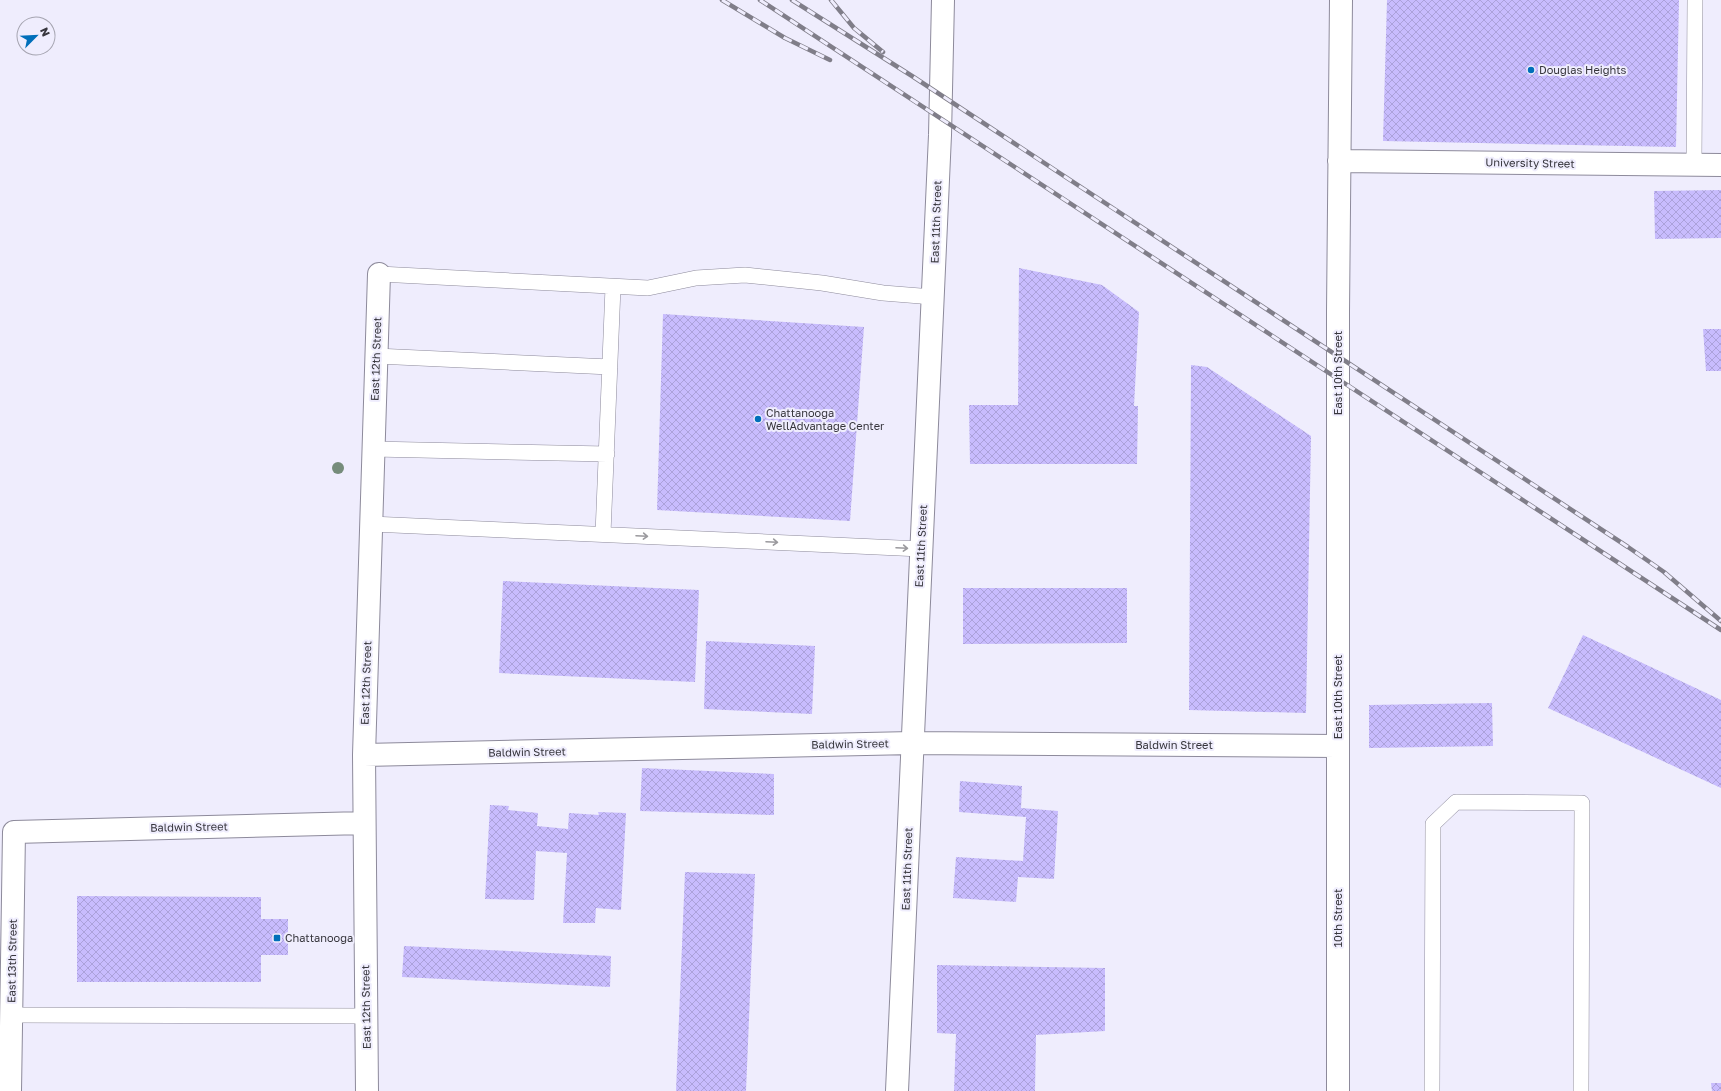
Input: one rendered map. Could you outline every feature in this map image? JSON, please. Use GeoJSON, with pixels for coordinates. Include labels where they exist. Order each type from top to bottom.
{"type":"FeatureCollection","features":[{"type":"Feature","properties":{"kind":"street","name":"East 11th Street"},"geometry":{"type":"LineString","coordinates":[[897,1091],[941,109],[943,0]]}},
{"type":"Feature","properties":{"kind":"street","name":"East 10th Street"},"geometry":{"type":"LineString","coordinates":[[1338,746],[1339,161],[1341,0]]}},
{"type":"Feature","properties":{"kind":"street","name":"University Street"},"geometry":{"type":"LineString","coordinates":[[1339,161],[1721,165]]}},
{"type":"Feature","properties":{"kind":"street","name":"East 12th Street"},"geometry":{"type":"LineString","coordinates":[[367,1091],[364,756],[379,274]]}},
{"type":"Feature","properties":{"kind":"street","name":"Baldwin Street"},"geometry":{"type":"LineString","coordinates":[[364,756],[912,742],[1338,746]]}},
{"type":"Feature","properties":{"kind":"street","name":"10th Street"},"geometry":{"type":"LineString","coordinates":[[1338,746],[1338,1091]]}},
{"type":"Feature","properties":{"kind":"street","name":"Baldwin Street"},"geometry":{"type":"LineString","coordinates":[[14,832],[364,823]]}},
{"type":"Feature","properties":{"kind":"street","name":"East 13th Street"},"geometry":{"type":"LineString","coordinates":[[10,1091],[14,832]]}},
{"type":"Feature","properties":{"kind":"lane"},"geometry":{"type":"LineString","coordinates":[[1694,165],[1695,0]]}},
{"type":"Feature","properties":{"kind":"lane"},"geometry":{"type":"LineString","coordinates":[[379,274],[648,288],[696,278],[745,275],[822,283],[882,294],[933,297]]}},
{"type":"Feature","properties":{"kind":"lane"},"geometry":{"type":"LineString","coordinates":[[604,534],[613,287]]}},
{"type":"Feature","properties":{"kind":"lane"},"geometry":{"type":"LineString","coordinates":[[376,356],[610,367]]}},
{"type":"Feature","properties":{"kind":"lane"},"geometry":{"type":"LineString","coordinates":[[373,449],[607,454]]}},
{"type":"Feature","properties":{"kind":"lane"},"geometry":{"type":"LineString","coordinates":[[371,524],[921,549]]}},
{"type":"Feature","properties":{"kind":"lane"},"geometry":{"type":"LineString","coordinates":[[1432,1091],[1433,824],[1456,802],[1464,802],[1582,803],[1580,1091]]}},
{"type":"Feature","properties":{"kind":"lane"},"geometry":{"type":"LineString","coordinates":[[11,1015],[366,1016]]}},
{"type":"Feature","properties":{"kind":"building","name":"Douglas Heights"},"geometry":{"type":"Polygon","coordinates":[[[1387,0],[1679,0],[1676,147],[1383,141],[1387,0]]]}},
{"type":"Feature","properties":{"kind":"building"},"geometry":{"type":"Polygon","coordinates":[[[1721,190],[1721,238],[1655,239],[1654,191],[1721,190]]]}},
{"type":"Feature","properties":{"kind":"building"},"geometry":{"type":"Polygon","coordinates":[[[1019,268],[1102,285],[1139,312],[1134,406],[1138,406],[1137,464],[970,464],[969,405],[1018,405],[1019,268]]]}},
{"type":"Feature","properties":{"kind":"building","name":"Chattanooga WellAdvantage Center"},"geometry":{"type":"Polygon","coordinates":[[[663,314],[864,327],[850,521],[657,510],[663,314]]]}},
{"type":"Feature","properties":{"kind":"building"},"geometry":{"type":"Polygon","coordinates":[[[1703,329],[1721,329],[1721,371],[1706,371],[1703,329]]]}},
{"type":"Feature","properties":{"kind":"building"},"geometry":{"type":"Polygon","coordinates":[[[1191,365],[1207,367],[1311,436],[1306,713],[1189,710],[1191,365]]]}},
{"type":"Feature","properties":{"kind":"building"},"geometry":{"type":"Polygon","coordinates":[[[503,581],[699,590],[695,682],[499,673],[503,581]]]}},
{"type":"Feature","properties":{"kind":"building"},"geometry":{"type":"Polygon","coordinates":[[[963,588],[1127,588],[1127,643],[963,644],[963,588]]]}},
{"type":"Feature","properties":{"kind":"building"},"geometry":{"type":"Polygon","coordinates":[[[1583,635],[1721,700],[1721,788],[1548,708],[1583,635]]]}},
{"type":"Feature","properties":{"kind":"building"},"geometry":{"type":"Polygon","coordinates":[[[706,641],[815,646],[812,714],[704,709],[706,641]]]}},
{"type":"Feature","properties":{"kind":"building"},"geometry":{"type":"Polygon","coordinates":[[[1492,703],[1493,746],[1369,748],[1369,705],[1492,703]]]}},
{"type":"Feature","properties":{"kind":"building"},"geometry":{"type":"Polygon","coordinates":[[[642,768],[774,774],[774,815],[640,811],[642,768]]]}},
{"type":"Feature","properties":{"kind":"building"},"geometry":{"type":"Polygon","coordinates":[[[960,781],[1022,786],[1021,808],[1058,811],[1054,879],[1018,877],[1016,902],[953,898],[956,857],[1023,861],[1026,817],[959,812],[960,781]]]}},
{"type":"Feature","properties":{"kind":"building"},"geometry":{"type":"Polygon","coordinates":[[[490,805],[509,806],[508,810],[538,813],[537,826],[568,829],[569,813],[599,815],[598,812],[626,813],[621,910],[596,908],[595,923],[563,923],[567,853],[536,851],[534,900],[485,899],[490,805]]]}},
{"type":"Feature","properties":{"kind":"building"},"geometry":{"type":"Polygon","coordinates":[[[685,872],[755,874],[746,1091],[676,1091],[685,872]]]}},
{"type":"Feature","properties":{"kind":"building"},"geometry":{"type":"Polygon","coordinates":[[[77,896],[261,897],[261,919],[288,919],[288,955],[261,955],[261,982],[77,982],[77,896]]]}},
{"type":"Feature","properties":{"kind":"building"},"geometry":{"type":"Polygon","coordinates":[[[404,946],[611,956],[610,987],[402,977],[404,946]]]}},
{"type":"Feature","properties":{"kind":"building"},"geometry":{"type":"Polygon","coordinates":[[[937,965],[1105,968],[1105,1031],[1036,1035],[1035,1091],[954,1091],[956,1034],[937,1033],[937,965]]]}},
{"type":"Feature","properties":{"kind":"building"},"geometry":{"type":"Polygon","coordinates":[[[1711,1083],[1721,1083],[1721,1091],[1712,1091],[1711,1083]]]}},
{"type":"Feature","properties":{"kind":"railway"},"geometry":{"type":"LineString","coordinates":[[722,0],[785,38],[830,60]]}},
{"type":"Feature","properties":{"kind":"railway"},"geometry":{"type":"LineString","coordinates":[[760,0],[1721,630]]}},
{"type":"Feature","properties":{"kind":"railway"},"geometry":{"type":"LineString","coordinates":[[792,0],[912,76],[1628,547],[1664,572],[1721,621]]}},
{"type":"Feature","properties":{"kind":"railway"},"geometry":{"type":"LineString","coordinates":[[831,0],[854,28],[883,52]]}},
{"type":"Feature","properties":{"kind":"place","name":"Douglas Heights"},"geometry":{"type":"Point","coordinates":[1531,70]}},
{"type":"Feature","properties":{"kind":"place","name":"Chattanooga WellAdvantage Center"},"geometry":{"type":"Point","coordinates":[758,419]}},
{"type":"Feature","properties":{"kind":"place","name":"Chattanooga"},"geometry":{"type":"Point","coordinates":[277,938]}}]}
